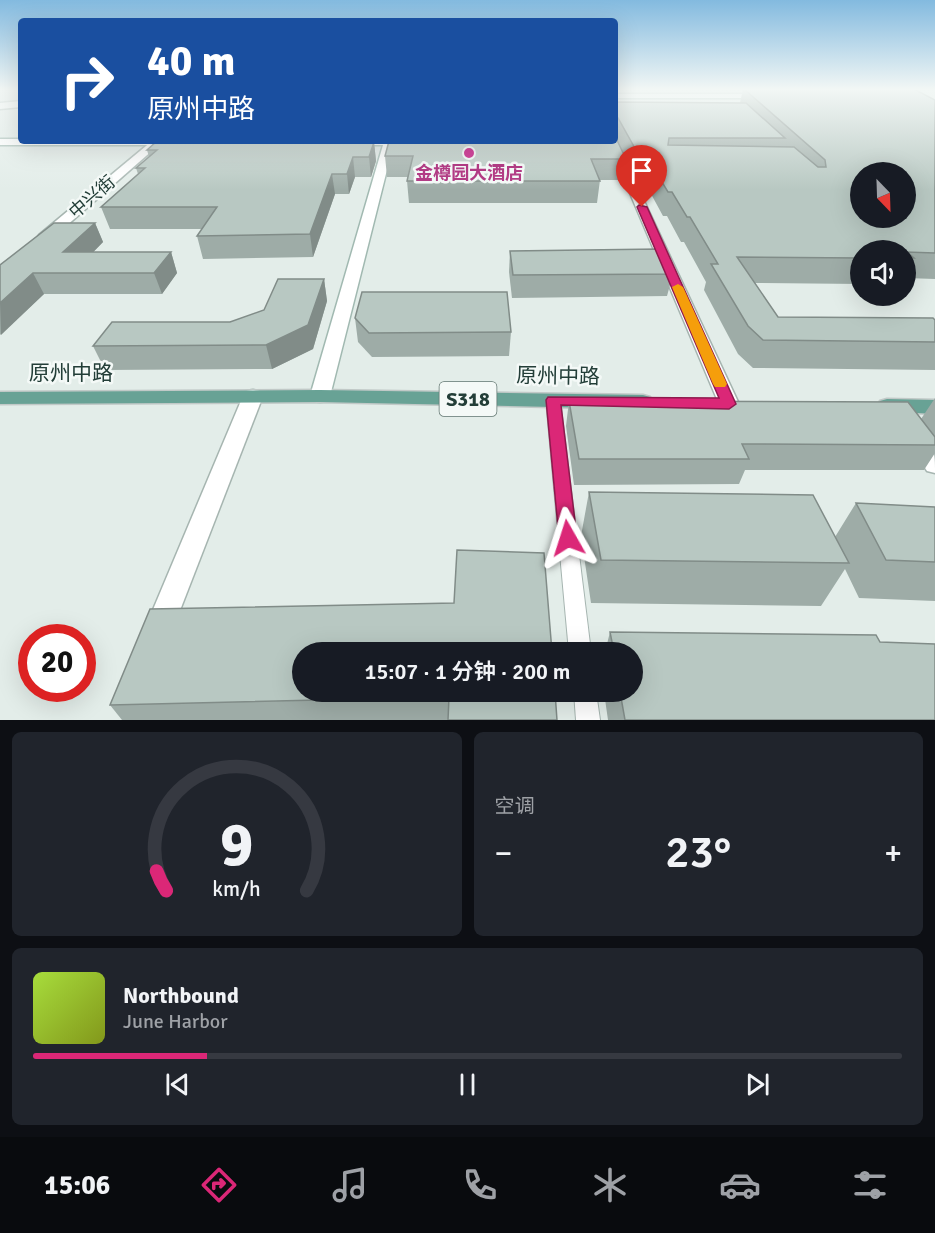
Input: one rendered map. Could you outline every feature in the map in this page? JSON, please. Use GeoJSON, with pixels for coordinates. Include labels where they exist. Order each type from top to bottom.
{"type":"FeatureCollection","features":[{"type":"Feature","properties":{"kind":"main road","name":"原州中路"},"geometry":{"type":"LineString","coordinates":[[0,398],[320,396],[658,402]]}},
{"type":"Feature","properties":{"kind":"main road"},"geometry":{"type":"LineString","coordinates":[[705,403],[752,404]]}},
{"type":"Feature","properties":{"kind":"main road"},"geometry":{"type":"LineString","coordinates":[[868,406],[935,407]]}},
{"type":"Feature","properties":{"kind":"street"},"geometry":{"type":"LineString","coordinates":[[0,142],[18,142]]}},
{"type":"Feature","properties":{"kind":"street","name":"中兴街"},"geometry":{"type":"LineString","coordinates":[[35,246],[155,144]]}},
{"type":"Feature","properties":{"kind":"street"},"geometry":{"type":"LineString","coordinates":[[320,396],[388,144]]}},
{"type":"Feature","properties":{"kind":"street"},"geometry":{"type":"LineString","coordinates":[[614,144],[729,404]]}},
{"type":"Feature","properties":{"kind":"street"},"geometry":{"type":"LineString","coordinates":[[148,655],[253,396]]}},
{"type":"Feature","properties":{"kind":"street"},"geometry":{"type":"LineString","coordinates":[[892,407],[935,465]]}},
{"type":"Feature","properties":{"kind":"lane"},"geometry":{"type":"LineString","coordinates":[[553,400],[579,642]]}},
{"type":"Feature","properties":{"kind":"lane"},"geometry":{"type":"LineString","coordinates":[[586,702],[588,720]]}},
{"type":"Feature","properties":{"kind":"building"},"geometry":{"type":"Polygon","coordinates":[[[621,123],[768,123],[785,138],[669,138],[668,145],[794,147],[818,167],[826,167],[825,160],[782,123],[935,123],[935,253],[916,252],[916,240],[850,240],[850,258],[737,257],[778,317],[933,318],[935,320],[935,342],[763,340],[748,326],[711,264],[718,264],[690,217],[687,217],[672,192],[668,192],[648,159],[641,159],[621,123]]]}},
{"type":"Feature","properties":{"kind":"building"},"geometry":{"type":"Polygon","coordinates":[[[618,142],[626,159],[591,159],[600,181],[407,181],[413,156],[385,156],[388,144],[618,142]]]}},
{"type":"Feature","properties":{"kind":"building"},"geometry":{"type":"Polygon","coordinates":[[[154,144],[373,144],[369,157],[353,157],[347,174],[332,174],[310,234],[197,236],[217,207],[101,207],[145,168],[136,168],[157,150],[147,150],[154,144]]]}},
{"type":"Feature","properties":{"kind":"building"},"geometry":{"type":"Polygon","coordinates":[[[54,223],[95,223],[63,252],[171,252],[154,273],[33,273],[0,303],[0,265],[54,223]]]}},
{"type":"Feature","properties":{"kind":"building"},"geometry":{"type":"Polygon","coordinates":[[[659,249],[673,274],[513,275],[510,251],[659,249]]]}},
{"type":"Feature","properties":{"kind":"building"},"geometry":{"type":"Polygon","coordinates":[[[278,279],[324,279],[308,325],[266,345],[93,346],[112,322],[230,322],[264,310],[278,279]]]}},
{"type":"Feature","properties":{"kind":"building"},"geometry":{"type":"Polygon","coordinates":[[[362,292],[507,292],[511,332],[369,333],[355,318],[362,292]]]}},
{"type":"Feature","properties":{"kind":"building"},"geometry":{"type":"Polygon","coordinates":[[[569,401],[908,402],[935,437],[935,445],[742,444],[749,459],[579,459],[569,401]]]}},
{"type":"Feature","properties":{"kind":"building"},"geometry":{"type":"Polygon","coordinates":[[[589,492],[813,495],[849,563],[601,560],[589,492]]]}},
{"type":"Feature","properties":{"kind":"building"},"geometry":{"type":"Polygon","coordinates":[[[856,503],[935,507],[935,562],[886,560],[856,503]]]}},
{"type":"Feature","properties":{"kind":"building"},"geometry":{"type":"Polygon","coordinates":[[[457,550],[544,553],[551,642],[292,642],[292,701],[110,705],[150,609],[454,603],[457,550]]]}},
{"type":"Feature","properties":{"kind":"building"},"geometry":{"type":"Polygon","coordinates":[[[610,632],[876,635],[880,642],[935,644],[935,720],[625,720],[622,702],[643,702],[643,642],[612,642],[610,632]]]}},
{"type":"Feature","properties":{"kind":"building"},"geometry":{"type":"Polygon","coordinates":[[[449,702],[556,702],[557,720],[448,720],[449,702]]]}},
{"type":"Feature","properties":{"kind":"slow traffic"},"geometry":{"type":"LineString","coordinates":[[678,287],[720,384]]}},
{"type":"Feature","properties":{"kind":"place","name":"金樽园大酒店"},"geometry":{"type":"Point","coordinates":[469,153]}},
{"type":"Feature","properties":{"kind":"route"},"geometry":{"type":"LineString","coordinates":[[568,538],[553,400],[729,404],[642,207]]}}]}
